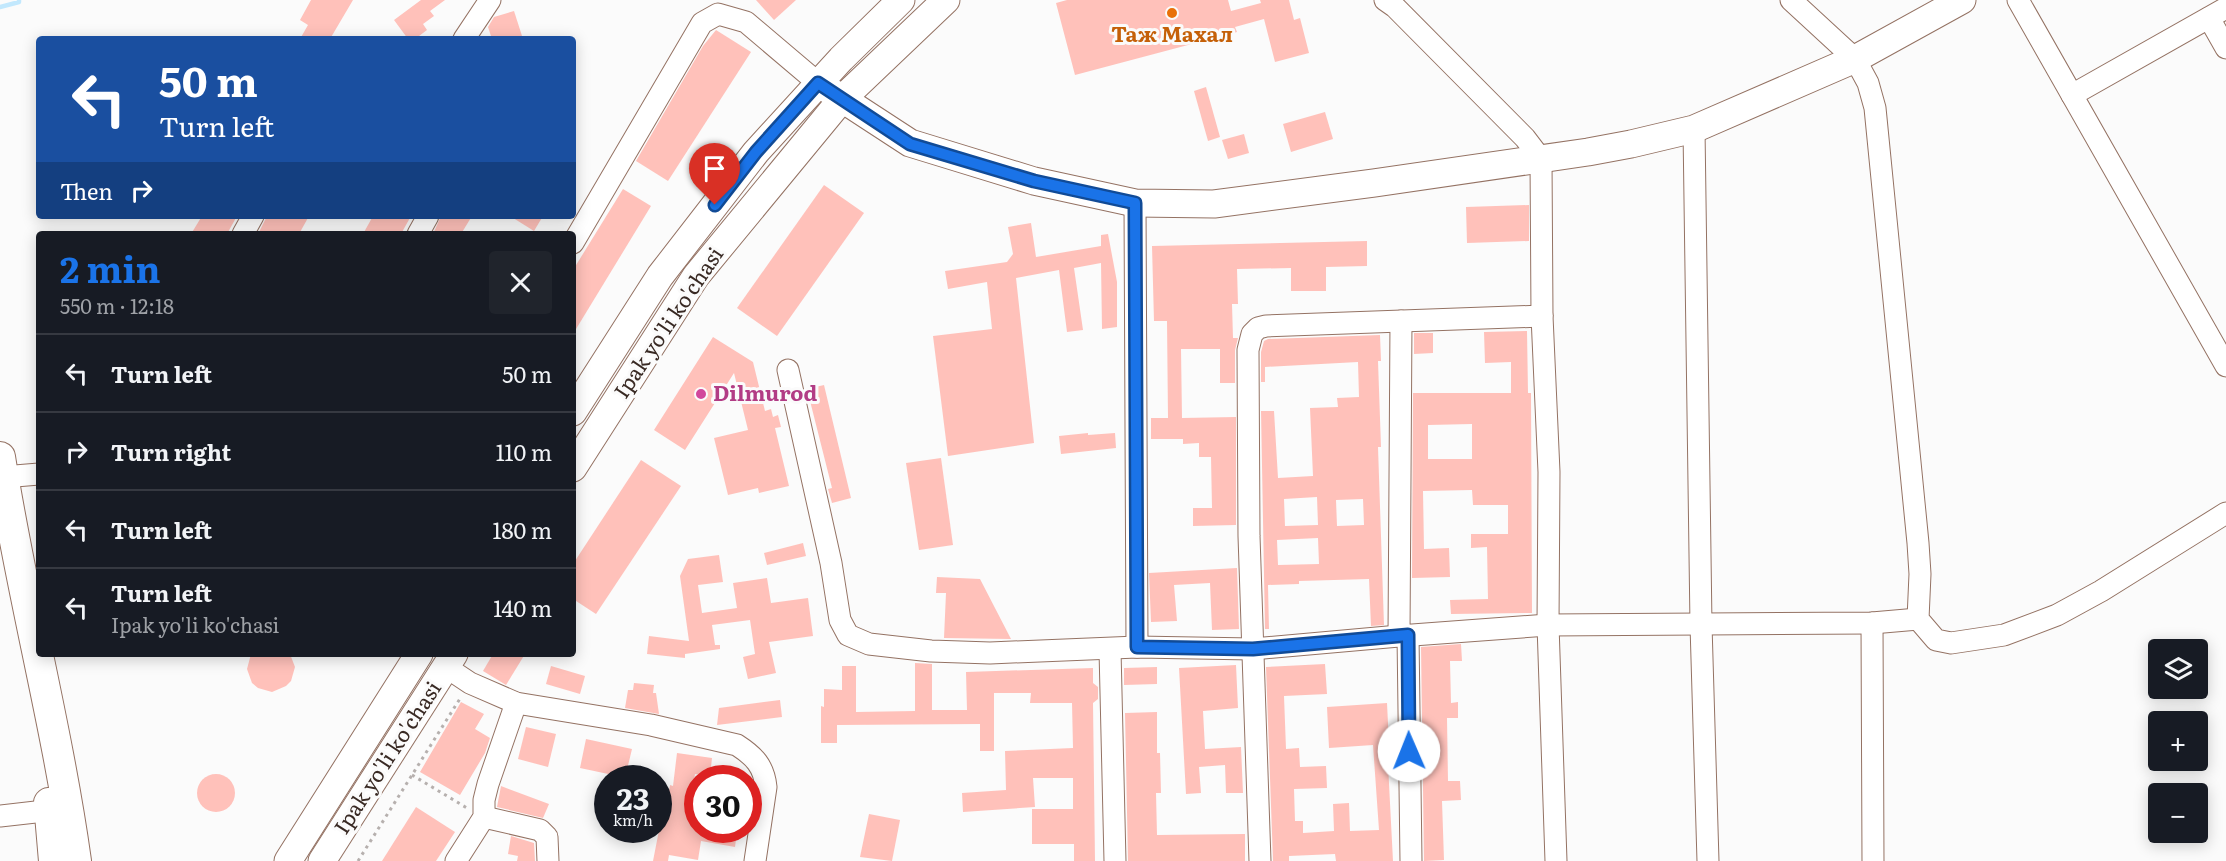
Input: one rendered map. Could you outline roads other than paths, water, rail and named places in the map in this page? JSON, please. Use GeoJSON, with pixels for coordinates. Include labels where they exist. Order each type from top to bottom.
{"type":"FeatureCollection","features":[{"type":"Feature","properties":{"kind":"highway"},"geometry":{"type":"LineString","coordinates":[[2,467],[36,648]]}},
{"type":"Feature","properties":{"kind":"highway"},"geometry":{"type":"LineString","coordinates":[[38,657],[47,707],[59,810],[76,861]]}},
{"type":"Feature","properties":{"kind":"highway"},"geometry":{"type":"LineString","coordinates":[[54,861],[59,810]]}},
{"type":"Feature","properties":{"kind":"main road","name":"Ipak yo'li ko'chasi"},"geometry":{"type":"LineString","coordinates":[[576,407],[660,276],[756,152],[818,83],[901,0]]}},
{"type":"Feature","properties":{"kind":"main road","name":"Ipak yo'li ko'chasi"},"geometry":{"type":"LineString","coordinates":[[576,463],[696,276],[841,100],[946,0]]}},
{"type":"Feature","properties":{"kind":"main road"},"geometry":{"type":"LineString","coordinates":[[818,83],[910,144],[1034,181],[1135,203],[1214,204],[1541,159],[1611,148],[1694,129],[1855,59],[1962,0]]}},
{"type":"Feature","properties":{"kind":"main road","name":"Ipak yo'li ko'chasi"},"geometry":{"type":"LineString","coordinates":[[288,861],[417,657]]}},
{"type":"Feature","properties":{"kind":"main road","name":"Ipak yo'li ko'chasi"},"geometry":{"type":"LineString","coordinates":[[322,861],[450,661]]}},
{"type":"Feature","properties":{"kind":"street"},"geometry":{"type":"LineString","coordinates":[[466,36],[490,0]]}},
{"type":"Feature","properties":{"kind":"street"},"geometry":{"type":"LineString","coordinates":[[1385,0],[1395,7],[1525,138],[1541,159],[1542,316],[1549,472],[1548,625],[1556,861]]}},
{"type":"Feature","properties":{"kind":"street"},"geometry":{"type":"LineString","coordinates":[[1791,0],[1855,59],[1872,92],[1918,543],[1920,574],[1918,619],[1936,640],[1952,643],[1995,637],[2031,626],[2101,591],[2226,513]]}},
{"type":"Feature","properties":{"kind":"street"},"geometry":{"type":"LineString","coordinates":[[2018,0],[2226,366]]}},
{"type":"Feature","properties":{"kind":"street"},"geometry":{"type":"LineString","coordinates":[[2072,95],[2217,13],[2226,48]]}},
{"type":"Feature","properties":{"kind":"street"},"geometry":{"type":"LineString","coordinates":[[576,238],[702,23],[711,17],[718,14],[746,22],[818,83]]}},
{"type":"Feature","properties":{"kind":"street"},"geometry":{"type":"LineString","coordinates":[[1694,129],[1701,625],[1708,861]]}},
{"type":"Feature","properties":{"kind":"street"},"geometry":{"type":"LineString","coordinates":[[1135,203],[1137,647]]}},
{"type":"Feature","properties":{"kind":"street"},"geometry":{"type":"LineString","coordinates":[[1260,861],[1247,432],[1248,350],[1252,334],[1258,328],[1266,326],[1542,316]]}},
{"type":"Feature","properties":{"kind":"street"},"geometry":{"type":"LineString","coordinates":[[1401,321],[1403,635],[1411,861]]}},
{"type":"Feature","properties":{"kind":"street"},"geometry":{"type":"LineString","coordinates":[[789,370],[831,563],[840,620],[848,635],[869,644],[931,651],[990,653],[1110,650],[1137,647],[1253,649],[1548,625],[1872,623],[1918,619]]}},
{"type":"Feature","properties":{"kind":"street"},"geometry":{"type":"LineString","coordinates":[[2,467],[36,473]]}},
{"type":"Feature","properties":{"kind":"street"},"geometry":{"type":"LineString","coordinates":[[1872,623],[1873,861]]}},
{"type":"Feature","properties":{"kind":"street"},"geometry":{"type":"LineString","coordinates":[[1110,650],[1115,861]]}},
{"type":"Feature","properties":{"kind":"street"},"geometry":{"type":"LineString","coordinates":[[450,661],[470,683],[516,703],[651,724],[738,745],[756,759],[765,776],[766,787],[755,861]]}},
{"type":"Feature","properties":{"kind":"street"},"geometry":{"type":"LineString","coordinates":[[456,861],[484,818],[484,800],[488,784],[516,703]]}},
{"type":"Feature","properties":{"kind":"street"},"geometry":{"type":"LineString","coordinates":[[0,816],[59,810]]}},
{"type":"Feature","properties":{"kind":"street"},"geometry":{"type":"LineString","coordinates":[[484,818],[540,830],[547,837],[548,861]]}},
{"type":"Feature","properties":{"kind":"waterway"},"geometry":{"type":"LineString","coordinates":[[0,7],[19,2],[19,0]]}},
{"type":"Feature","properties":{"kind":"place","name":"Таж Махал"},"geometry":{"type":"Point","coordinates":[1172,13]}},
{"type":"Feature","properties":{"kind":"place","name":"Dilmurod"},"geometry":{"type":"Point","coordinates":[701,394]}}]}
